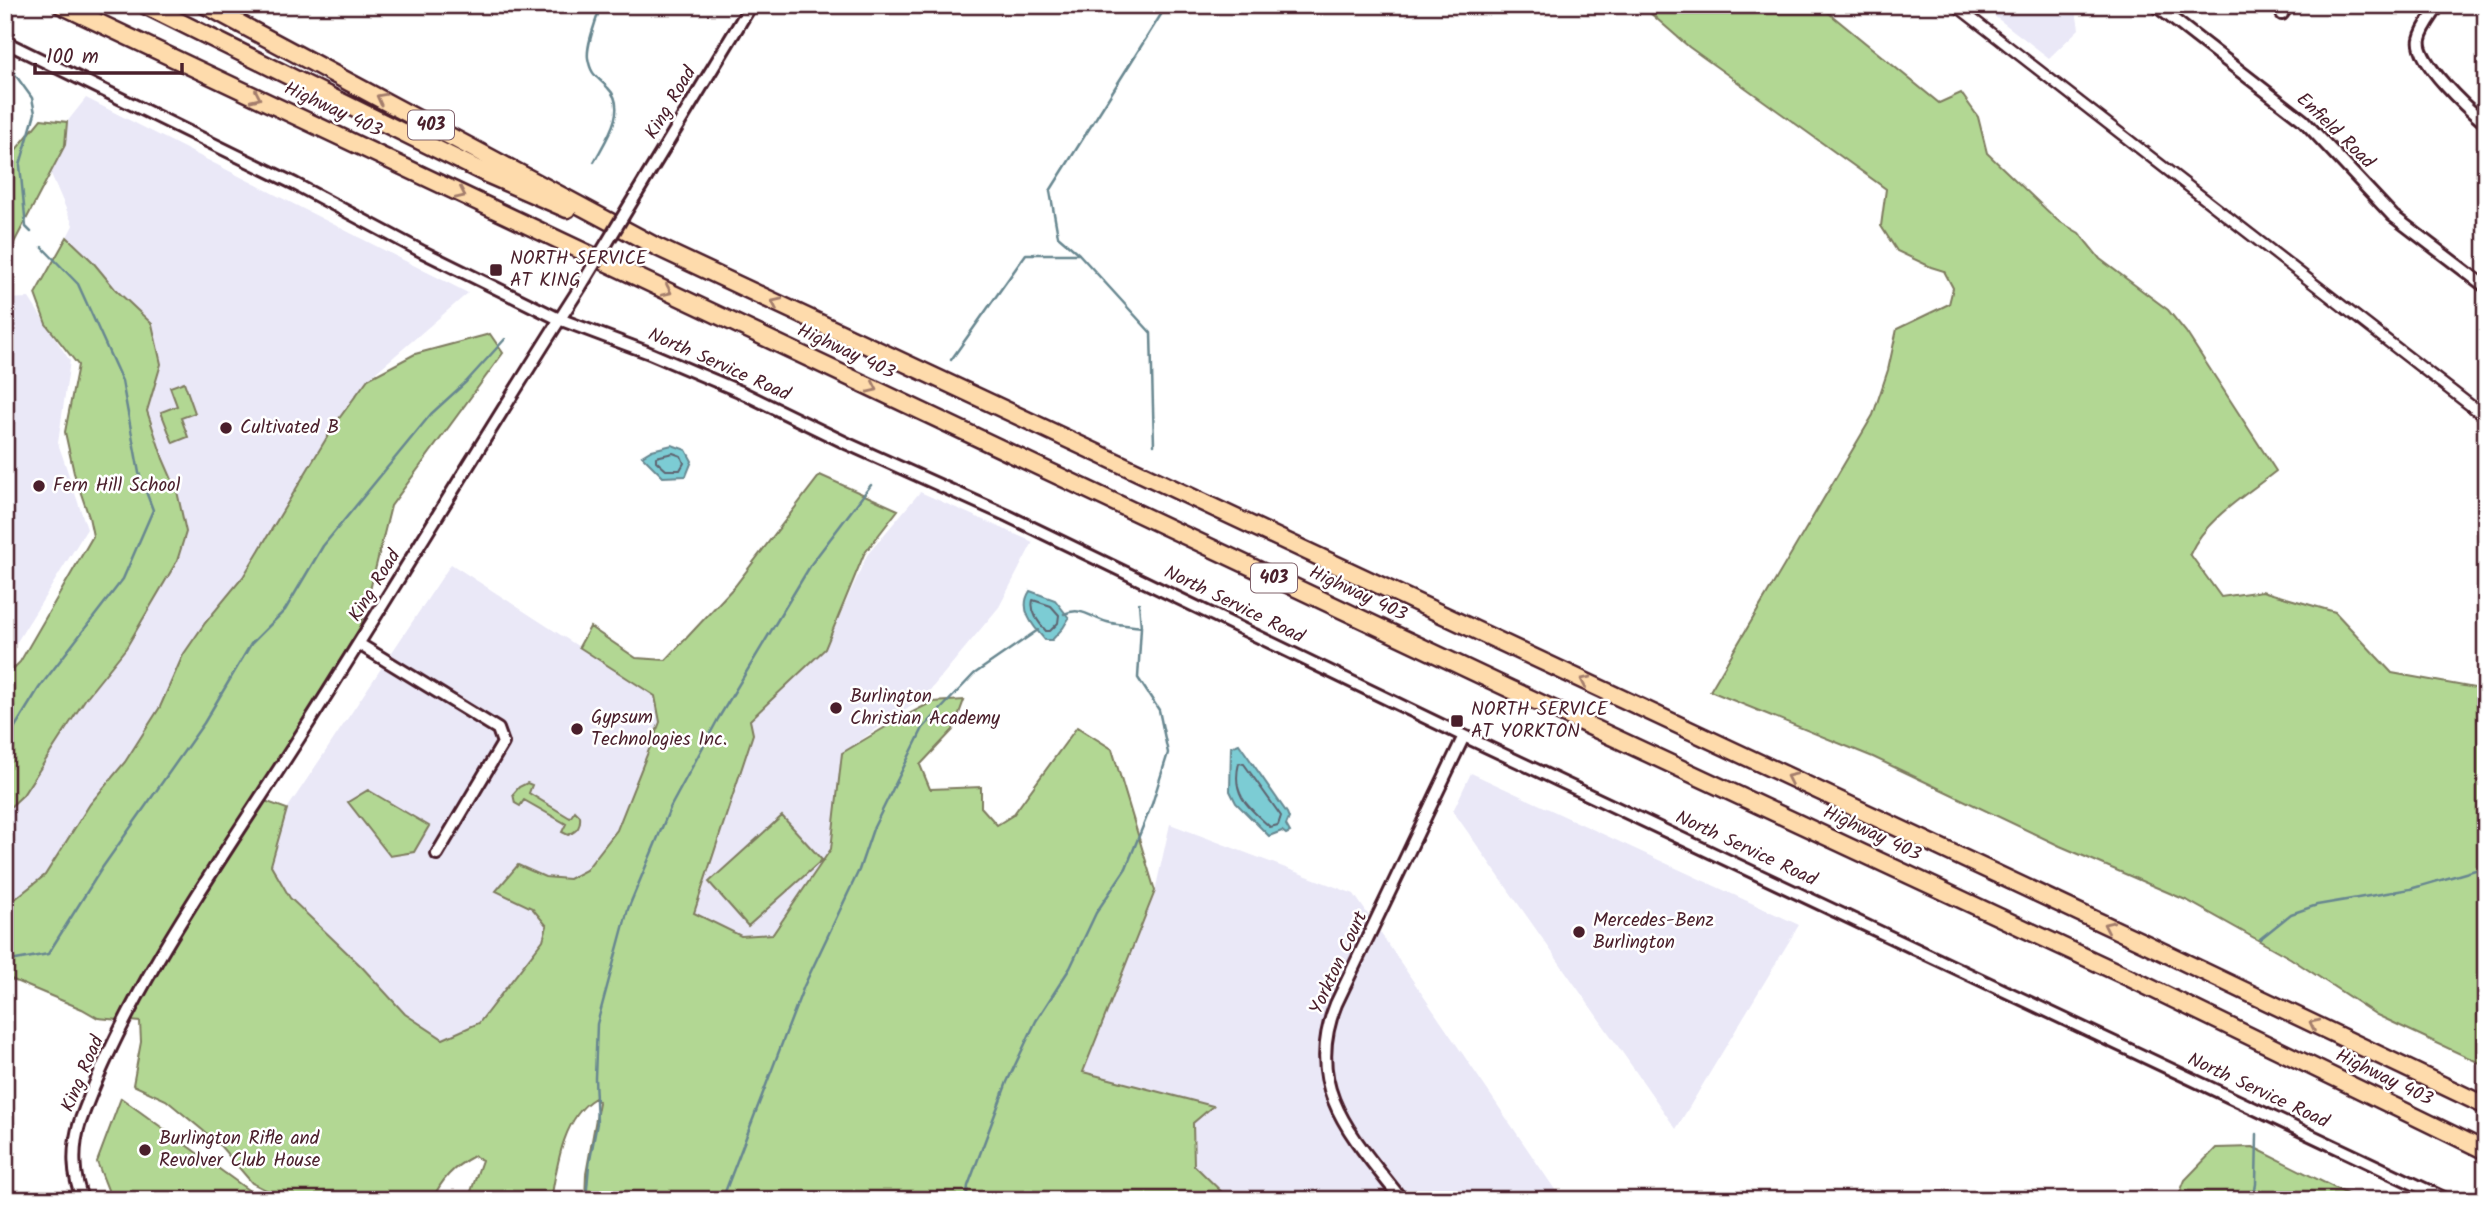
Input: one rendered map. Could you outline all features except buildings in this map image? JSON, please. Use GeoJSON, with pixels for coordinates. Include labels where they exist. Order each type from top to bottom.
{"type":"FeatureCollection","features":[{"type":"Feature","properties":{"kind":"highway","name":"Highway 403"},"geometry":{"type":"LineString","coordinates":[[61,5],[1522,695],[2130,978],[2486,1150]]}},
{"type":"Feature","properties":{"kind":"highway"},"geometry":{"type":"LineString","coordinates":[[145,5],[489,175],[657,247]]}},
{"type":"Feature","properties":{"kind":"highway","name":"Highway 403"},"geometry":{"type":"LineString","coordinates":[[205,5],[657,247],[2128,935],[2486,1106]]}},
{"type":"Feature","properties":{"kind":"street","name":"King Road"},"geometry":{"type":"LineString","coordinates":[[83,1200],[76,1185],[74,1157],[80,1125],[132,1006],[581,286],[751,5]]}},
{"type":"Feature","properties":{"kind":"street","name":"Enfield Road"},"geometry":{"type":"LineString","coordinates":[[2155,5],[2303,120],[2393,216],[2486,287]]}},
{"type":"Feature","properties":{"kind":"street"},"geometry":{"type":"LineString","coordinates":[[2439,5],[2420,38],[2420,47],[2429,67],[2486,124]]}},
{"type":"Feature","properties":{"kind":"street","name":"North Service Road"},"geometry":{"type":"LineString","coordinates":[[5,41],[295,184],[423,252],[559,319],[648,352],[739,391],[848,444],[1008,516],[1464,736],[2448,1200]]}},
{"type":"Feature","properties":{"kind":"street"},"geometry":{"type":"LineString","coordinates":[[359,644],[498,729],[503,743],[437,854]]}},
{"type":"Feature","properties":{"kind":"street","name":"Yorkton Court"},"geometry":{"type":"LineString","coordinates":[[1402,1200],[1349,1131],[1334,1102],[1325,1072],[1327,1026],[1464,736]]}},
{"type":"Feature","properties":{"kind":"shaded area"},"geometry":{"type":"Polygon","coordinates":[[[1980,5],[2075,5],[2079,29],[2049,58],[1980,5]]]}},
{"type":"Feature","properties":{"kind":"shaded area"},"geometry":{"type":"Polygon","coordinates":[[[86,98],[468,293],[368,379],[335,424],[243,577],[183,655],[160,707],[125,762],[90,804],[45,875],[5,907],[5,812],[23,795],[86,698],[126,648],[177,561],[186,533],[177,491],[147,411],[161,364],[115,289],[67,237],[73,225],[51,174],[65,145],[67,122],[86,98]]]}},
{"type":"Feature","properties":{"kind":"shaded area","name":"Fern Hill School"},"geometry":{"type":"Polygon","coordinates":[[[29,298],[70,361],[58,443],[87,529],[5,661],[5,299],[29,298]]]}},
{"type":"Feature","properties":{"kind":"shaded area","name":"Burlington Christian Academy"},"geometry":{"type":"Polygon","coordinates":[[[920,492],[1033,542],[999,607],[926,695],[842,753],[831,849],[772,934],[741,936],[694,913],[753,734],[750,720],[825,649],[867,555],[920,492]]]}},
{"type":"Feature","properties":{"kind":"shaded area"},"geometry":{"type":"Polygon","coordinates":[[[451,564],[655,696],[660,722],[617,830],[586,870],[569,879],[545,877],[518,865],[496,891],[532,908],[547,926],[543,940],[479,1023],[443,1040],[405,1014],[361,966],[290,898],[271,865],[287,809],[451,564]]]}},
{"type":"Feature","properties":{"kind":"shaded area"},"geometry":{"type":"Polygon","coordinates":[[[1471,773],[1799,925],[1676,1129],[1453,811],[1471,773]]]}},
{"type":"Feature","properties":{"kind":"shaded area"},"geometry":{"type":"Polygon","coordinates":[[[1170,824],[1354,894],[1562,1200],[1230,1200],[1194,1165],[1193,1123],[1212,1106],[1083,1072],[1155,891],[1170,824]]]}},
{"type":"Feature","properties":{"kind":"green space"},"geometry":{"type":"Polygon","coordinates":[[[1641,5],[1819,5],[1939,103],[1961,93],[1978,117],[1987,153],[2057,220],[2079,233],[2100,259],[2168,310],[2186,332],[2276,471],[2216,518],[2190,554],[2221,597],[2262,591],[2335,612],[2392,673],[2486,690],[2486,1066],[2377,1015],[2290,958],[2188,901],[2060,846],[1873,757],[1710,691],[1873,415],[1888,370],[1897,329],[1949,304],[1953,288],[1944,271],[1897,251],[1881,226],[1886,189],[1689,47],[1641,5]]]}},
{"type":"Feature","properties":{"kind":"green space"},"geometry":{"type":"Polygon","coordinates":[[[41,119],[67,122],[65,145],[5,260],[5,163],[41,119]]]}},
{"type":"Feature","properties":{"kind":"green space"},"geometry":{"type":"Polygon","coordinates":[[[67,237],[152,324],[161,364],[147,411],[177,491],[186,532],[177,561],[126,648],[86,698],[23,795],[5,812],[5,677],[20,662],[93,536],[65,432],[78,365],[46,324],[35,294],[67,237]]]}},
{"type":"Feature","properties":{"kind":"green space"},"geometry":{"type":"Polygon","coordinates":[[[490,334],[503,353],[391,506],[361,626],[299,728],[262,800],[287,809],[271,865],[290,898],[361,966],[405,1014],[443,1039],[479,1023],[543,940],[547,926],[532,908],[496,891],[518,865],[545,877],[569,879],[586,870],[617,830],[660,722],[655,696],[579,647],[590,627],[636,658],[666,660],[735,586],[820,475],[898,510],[864,554],[825,649],[750,720],[753,734],[694,913],[741,936],[773,934],[831,849],[842,753],[932,702],[964,700],[953,730],[920,765],[930,789],[981,787],[981,807],[997,825],[1013,815],[1077,727],[1112,749],[1155,891],[1083,1072],[1213,1106],[1193,1123],[1194,1165],[1230,1200],[585,1200],[586,1174],[599,1102],[595,1098],[584,1106],[569,1129],[559,1157],[551,1200],[468,1200],[482,1160],[474,1156],[449,1174],[432,1200],[280,1200],[278,1196],[252,1183],[217,1142],[166,1100],[133,1085],[141,1042],[140,1022],[98,1018],[6,977],[5,907],[45,875],[90,804],[125,762],[160,707],[183,655],[243,577],[335,424],[368,379],[415,354],[490,334]]]}},
{"type":"Feature","properties":{"kind":"green space"},"geometry":{"type":"Polygon","coordinates":[[[184,382],[195,413],[181,418],[188,437],[173,443],[161,412],[177,406],[170,387],[184,382]]]}},
{"type":"Feature","properties":{"kind":"green space"},"geometry":{"type":"Polygon","coordinates":[[[527,783],[532,785],[529,793],[570,818],[575,811],[580,816],[576,830],[568,835],[562,832],[566,824],[524,800],[520,806],[515,803],[513,794],[527,783]]]}},
{"type":"Feature","properties":{"kind":"green space"},"geometry":{"type":"Polygon","coordinates":[[[368,790],[429,826],[414,852],[390,856],[348,802],[368,790]]]}},
{"type":"Feature","properties":{"kind":"green space"},"geometry":{"type":"Polygon","coordinates":[[[782,816],[822,860],[748,926],[709,882],[782,816]]]}},
{"type":"Feature","properties":{"kind":"green space"},"geometry":{"type":"Polygon","coordinates":[[[121,1098],[262,1200],[112,1200],[97,1162],[121,1098]]]}},
{"type":"Feature","properties":{"kind":"green space"},"geometry":{"type":"Polygon","coordinates":[[[2253,1147],[2359,1200],[2177,1200],[2185,1180],[2216,1148],[2253,1147]]]}},
{"type":"Feature","properties":{"kind":"water"},"geometry":{"type":"Polygon","coordinates":[[[672,445],[686,450],[692,461],[686,476],[663,477],[642,456],[652,450],[672,445]]]}},
{"type":"Feature","properties":{"kind":"water"},"geometry":{"type":"Polygon","coordinates":[[[1030,591],[1055,600],[1069,618],[1052,640],[1045,640],[1028,617],[1026,604],[1030,591]]]}},
{"type":"Feature","properties":{"kind":"water"},"geometry":{"type":"Polygon","coordinates":[[[1239,744],[1287,813],[1289,818],[1286,825],[1290,832],[1286,834],[1282,831],[1269,836],[1236,803],[1230,791],[1231,747],[1239,744]]]}},
{"type":"Feature","properties":{"kind":"waterway"},"geometry":{"type":"LineString","coordinates":[[594,162],[609,135],[616,115],[614,96],[593,72],[588,58],[590,39],[601,5]]}},
{"type":"Feature","properties":{"kind":"waterway"},"geometry":{"type":"LineString","coordinates":[[1154,445],[1151,333],[1079,254],[1058,236],[1050,191],[1167,5]]}},
{"type":"Feature","properties":{"kind":"waterway"},"geometry":{"type":"LineString","coordinates":[[5,67],[14,73],[32,98],[35,113],[20,165],[26,227],[31,232]]}},
{"type":"Feature","properties":{"kind":"waterway"},"geometry":{"type":"LineString","coordinates":[[5,743],[39,688],[123,579],[153,510],[139,473],[122,381],[78,284],[42,247]]}},
{"type":"Feature","properties":{"kind":"waterway"},"geometry":{"type":"LineString","coordinates":[[951,360],[1026,254],[1079,254]]}},
{"type":"Feature","properties":{"kind":"waterway"},"geometry":{"type":"LineString","coordinates":[[5,962],[48,954],[102,868],[204,723],[251,644],[285,610],[323,546],[431,414],[466,382],[505,339]]}},
{"type":"Feature","properties":{"kind":"waterway"},"geometry":{"type":"LineString","coordinates":[[586,1200],[597,1123],[597,1024],[628,909],[671,806],[718,719],[812,563],[871,485]]}},
{"type":"Feature","properties":{"kind":"waterway"},"geometry":{"type":"LineString","coordinates":[[966,1200],[968,1186],[1007,1082],[1036,1021],[1070,968],[1096,913],[1126,868],[1152,804],[1168,753],[1159,710],[1138,678],[1141,627],[1139,603]]}},
{"type":"Feature","properties":{"kind":"waterway"},"geometry":{"type":"LineString","coordinates":[[1064,614],[1076,611],[1107,622],[1141,627]]}},
{"type":"Feature","properties":{"kind":"waterway"},"geometry":{"type":"LineString","coordinates":[[722,1200],[804,986],[859,870],[873,829],[923,728],[974,674],[1038,630]]}},
{"type":"Feature","properties":{"kind":"waterway"},"geometry":{"type":"LineString","coordinates":[[2260,939],[2291,914],[2317,905],[2410,889],[2486,867]]}},
{"type":"Feature","properties":{"kind":"waterway"},"geometry":{"type":"LineString","coordinates":[[2253,1200],[2257,1134]]}},
{"type":"Feature","properties":{"kind":"railway"},"geometry":{"type":"LineString","coordinates":[[1946,5],[2486,425]]}},
{"type":"Feature","properties":{"kind":"railway"},"geometry":{"type":"LineString","coordinates":[[1964,5],[2486,410]]}},
{"type":"Feature","properties":{"kind":"place","name":"NORTH SERVICE AT KING"},"geometry":{"type":"Point","coordinates":[496,270]}},
{"type":"Feature","properties":{"kind":"place","name":"Cultivated B"},"geometry":{"type":"Point","coordinates":[226,428]}},
{"type":"Feature","properties":{"kind":"place","name":"Fern Hill School"},"geometry":{"type":"Point","coordinates":[39,486]}},
{"type":"Feature","properties":{"kind":"place","name":"Burlington Christian Academy"},"geometry":{"type":"Point","coordinates":[836,708]}},
{"type":"Feature","properties":{"kind":"place","name":"NORTH SERVICE AT YORKTON"},"geometry":{"type":"Point","coordinates":[1457,721]}},
{"type":"Feature","properties":{"kind":"place","name":"Gypsum Technologies Inc."},"geometry":{"type":"Point","coordinates":[577,729]}},
{"type":"Feature","properties":{"kind":"place","name":"Mercedes-Benz Burlington"},"geometry":{"type":"Point","coordinates":[1579,932]}},
{"type":"Feature","properties":{"kind":"place","name":"Burlington Rifle and Revolver Club House"},"geometry":{"type":"Point","coordinates":[145,1150]}}]}
